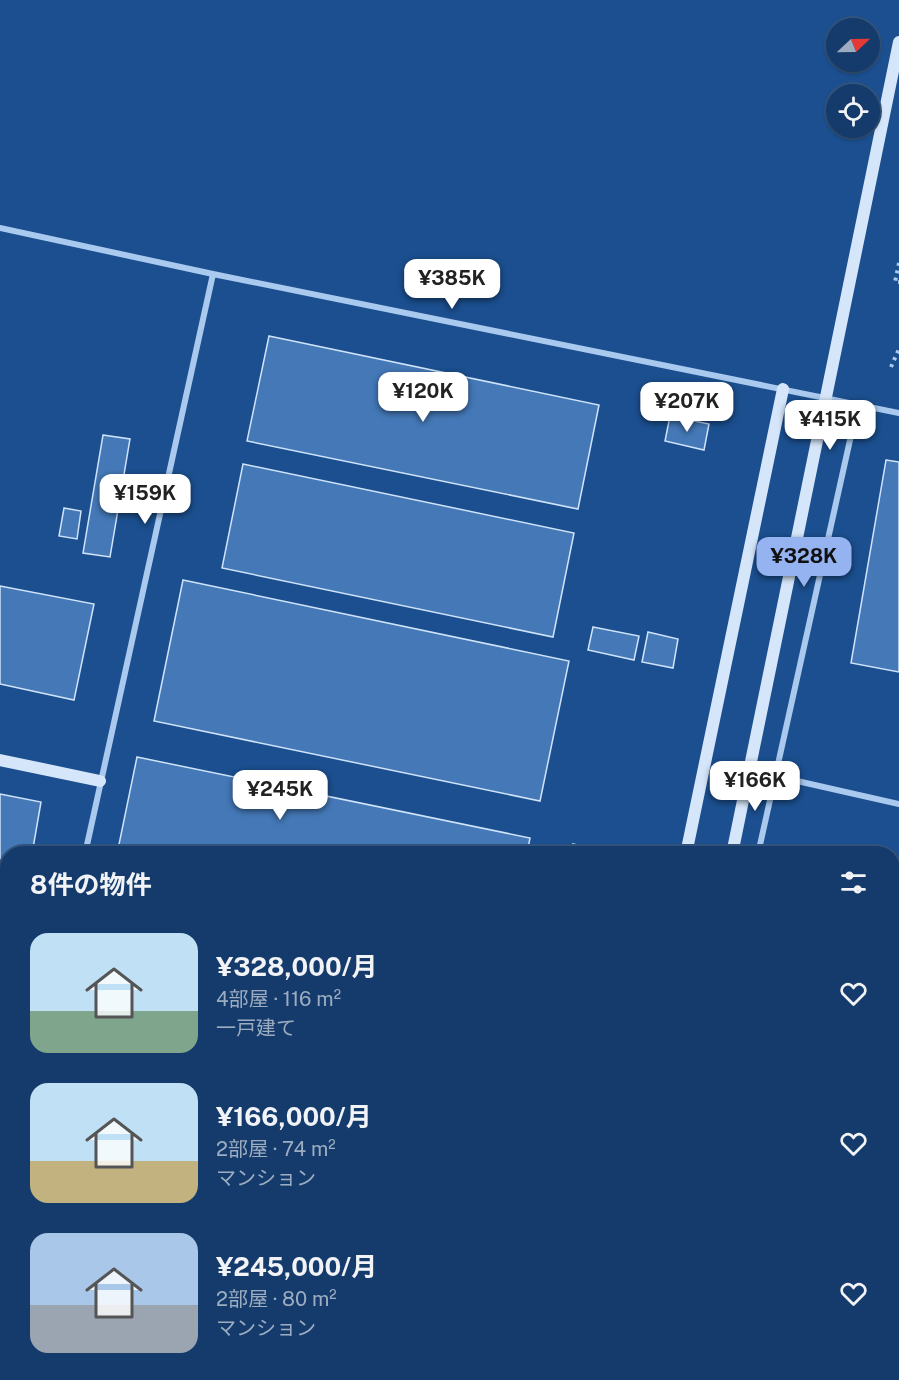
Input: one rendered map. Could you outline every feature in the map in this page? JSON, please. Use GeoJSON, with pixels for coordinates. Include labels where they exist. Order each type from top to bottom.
{"type":"FeatureCollection","features":[{"type":"Feature","properties":{"kind":"street"},"geometry":{"type":"LineString","coordinates":[[734,846],[899,42]]}},
{"type":"Feature","properties":{"kind":"street"},"geometry":{"type":"LineString","coordinates":[[0,228],[213,274],[899,413]]}},
{"type":"Feature","properties":{"kind":"street"},"geometry":{"type":"LineString","coordinates":[[87,846],[213,274]]}},
{"type":"Feature","properties":{"kind":"street"},"geometry":{"type":"LineString","coordinates":[[688,846],[783,389]]}},
{"type":"Feature","properties":{"kind":"street"},"geometry":{"type":"LineString","coordinates":[[760,846],[858,404]]}},
{"type":"Feature","properties":{"kind":"street"},"geometry":{"type":"LineString","coordinates":[[0,760],[100,781]]}},
{"type":"Feature","properties":{"kind":"street"},"geometry":{"type":"LineString","coordinates":[[775,776],[899,804]]}},
{"type":"Feature","properties":{"kind":"path"},"geometry":{"type":"LineString","coordinates":[[899,263],[895,282],[899,282]]}},
{"type":"Feature","properties":{"kind":"path"},"geometry":{"type":"LineString","coordinates":[[891,368],[899,349]]}},
{"type":"Feature","properties":{"kind":"building"},"geometry":{"type":"Polygon","coordinates":[[[269,336],[599,405],[578,509],[247,441],[269,336]]]}},
{"type":"Feature","properties":{"kind":"building"},"geometry":{"type":"Polygon","coordinates":[[[670,416],[709,424],[704,450],[665,441],[670,416]]]}},
{"type":"Feature","properties":{"kind":"building"},"geometry":{"type":"Polygon","coordinates":[[[103,435],[130,439],[110,557],[83,553],[103,435]]]}},
{"type":"Feature","properties":{"kind":"building"},"geometry":{"type":"Polygon","coordinates":[[[886,460],[899,462],[899,672],[851,663],[886,460]]]}},
{"type":"Feature","properties":{"kind":"building"},"geometry":{"type":"Polygon","coordinates":[[[243,464],[574,533],[553,637],[222,568],[243,464]]]}},
{"type":"Feature","properties":{"kind":"building"},"geometry":{"type":"Polygon","coordinates":[[[64,508],[81,511],[77,539],[59,536],[64,508]]]}},
{"type":"Feature","properties":{"kind":"building"},"geometry":{"type":"Polygon","coordinates":[[[183,580],[569,661],[540,801],[154,721],[183,580]]]}},
{"type":"Feature","properties":{"kind":"building"},"geometry":{"type":"Polygon","coordinates":[[[0,586],[94,604],[74,700],[0,684],[0,586]]]}},
{"type":"Feature","properties":{"kind":"building"},"geometry":{"type":"Polygon","coordinates":[[[593,627],[639,636],[634,660],[588,650],[593,627]]]}},
{"type":"Feature","properties":{"kind":"building"},"geometry":{"type":"Polygon","coordinates":[[[648,632],[678,639],[673,668],[642,662],[648,632]]]}},
{"type":"Feature","properties":{"kind":"building"},"geometry":{"type":"Polygon","coordinates":[[[137,757],[530,838],[528,846],[119,846],[137,757]]]}},
{"type":"Feature","properties":{"kind":"building"},"geometry":{"type":"Polygon","coordinates":[[[0,794],[41,802],[33,846],[0,846],[0,794]]]}}]}
